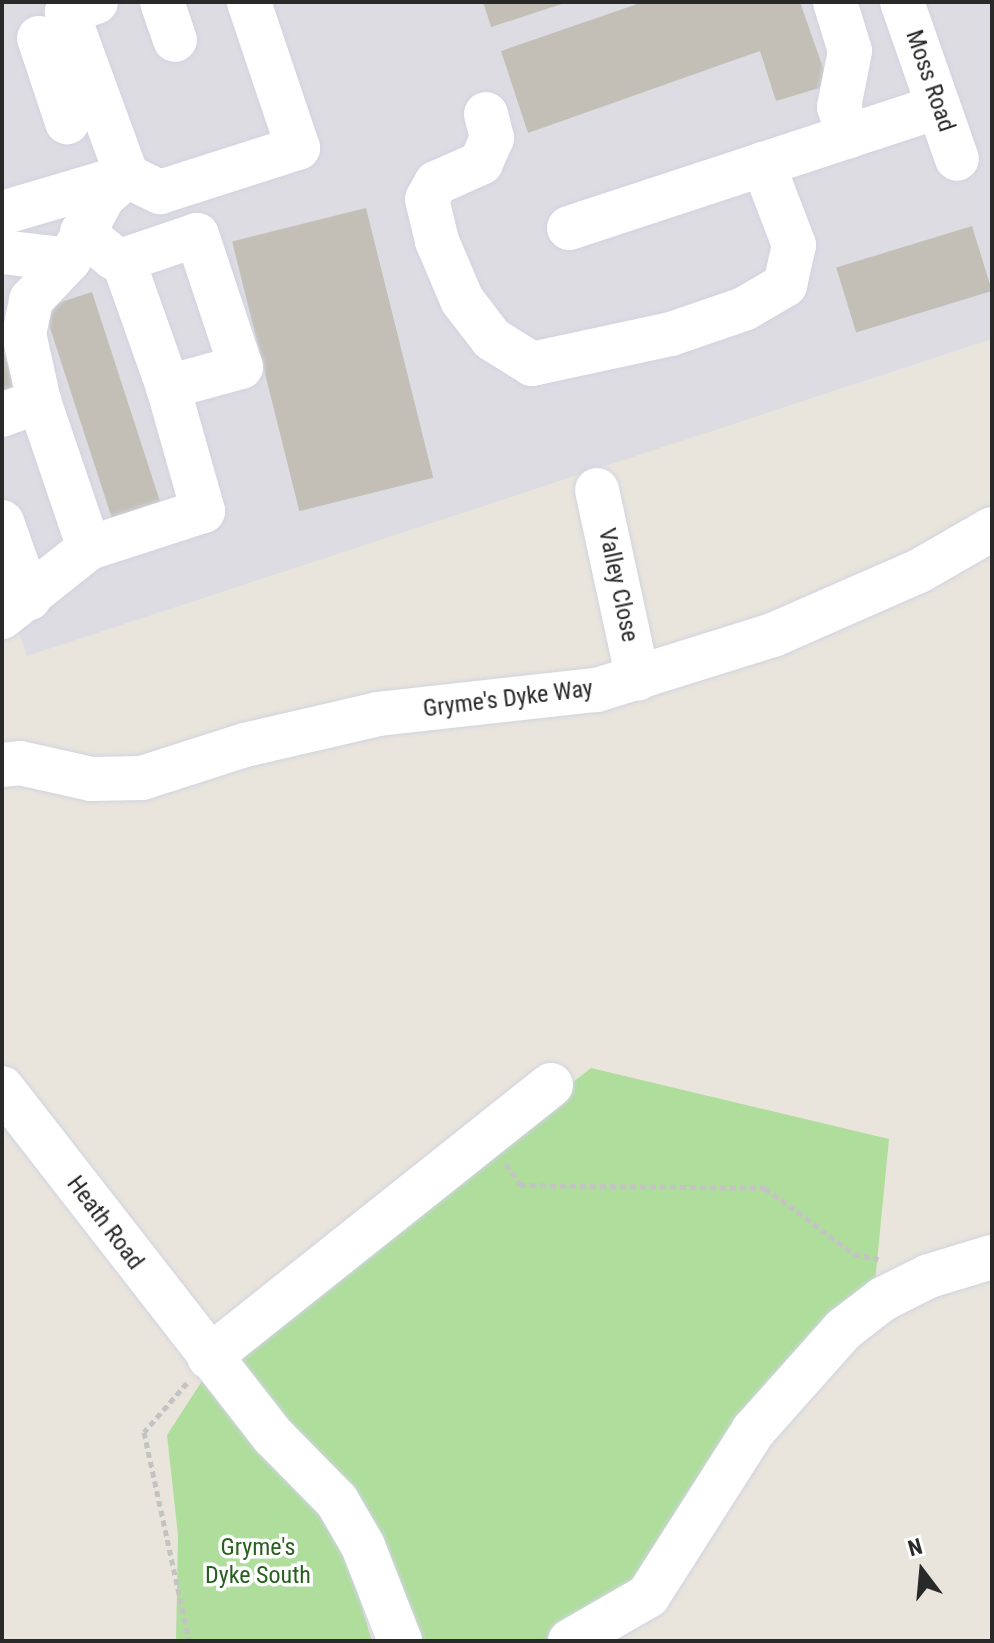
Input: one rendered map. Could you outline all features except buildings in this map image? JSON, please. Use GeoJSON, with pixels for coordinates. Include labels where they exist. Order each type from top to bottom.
{"type":"FeatureCollection","features":[{"type":"Feature","properties":{"kind":"street"},"geometry":{"type":"LineString","coordinates":[[67,122],[70,74],[67,12],[96,2]]}},
{"type":"Feature","properties":{"kind":"street"},"geometry":{"type":"LineString","coordinates":[[39,38],[70,74],[127,176],[160,192],[298,148],[249,2]]}},
{"type":"Feature","properties":{"kind":"street"},"geometry":{"type":"LineString","coordinates":[[835,2],[850,51],[839,107],[849,136]]}},
{"type":"Feature","properties":{"kind":"street","name":"Moss Road"},"geometry":{"type":"LineString","coordinates":[[902,2],[957,159]]}},
{"type":"Feature","properties":{"kind":"street"},"geometry":{"type":"LineString","coordinates":[[569,228],[938,107]]}},
{"type":"Feature","properties":{"kind":"street"},"geometry":{"type":"LineString","coordinates":[[486,114],[492,138],[481,163],[436,183],[427,199],[437,241],[462,300],[492,339],[532,364],[671,334],[744,309],[785,285],[794,245],[790,223],[763,164]]}},
{"type":"Feature","properties":{"kind":"street"},"geometry":{"type":"LineString","coordinates":[[2,213],[127,176]]}},
{"type":"Feature","properties":{"kind":"street"},"geometry":{"type":"LineString","coordinates":[[89,548],[21,408],[24,334],[31,300],[76,246],[103,197],[127,176]]}},
{"type":"Feature","properties":{"kind":"street"},"geometry":{"type":"LineString","coordinates":[[2,252],[76,246],[123,260],[197,235],[241,367],[168,387]]}},
{"type":"Feature","properties":{"kind":"street"},"geometry":{"type":"LineString","coordinates":[[16,608],[89,548],[203,511],[168,387],[123,260]]}},
{"type":"Feature","properties":{"kind":"street","name":"Valley Close"},"geometry":{"type":"LineString","coordinates":[[597,490],[638,679]]}},
{"type":"Feature","properties":{"kind":"street"},"geometry":{"type":"LineString","coordinates":[[2,522],[16,608]]}},
{"type":"Feature","properties":{"kind":"street","name":"Gryme's Dyke Way"},"geometry":{"type":"LineString","coordinates":[[2,765],[20,763],[91,779],[142,778],[245,745],[378,714],[597,690],[773,635],[919,571],[992,529]]}},
{"type":"Feature","properties":{"kind":"street"},"geometry":{"type":"LineString","coordinates":[[209,1357],[551,1085]]}},
{"type":"Feature","properties":{"kind":"street","name":"Heath Road"},"geometry":{"type":"LineString","coordinates":[[2,1088],[209,1357],[274,1437],[337,1501],[363,1546],[400,1641]]}},
{"type":"Feature","properties":{"kind":"street"},"geometry":{"type":"LineString","coordinates":[[570,1641],[648,1596],[753,1431],[844,1329],[883,1299],[929,1276],[992,1257]]}},
{"type":"Feature","properties":{"kind":"path"},"geometry":{"type":"LineString","coordinates":[[487,1135],[520,1185],[765,1188],[854,1254],[883,1260]]}},
{"type":"Feature","properties":{"kind":"path"},"geometry":{"type":"LineString","coordinates":[[189,1641],[144,1432],[209,1357]]}},
{"type":"Feature","properties":{"kind":"shaded area"},"geometry":{"type":"Polygon","coordinates":[[[2,2],[992,2],[992,339],[27,656],[2,587],[2,2]]]}},
{"type":"Feature","properties":{"kind":"green space"},"geometry":{"type":"Polygon","coordinates":[[[591,1068],[889,1139],[874,1292],[697,1518],[570,1641],[400,1641],[224,1357],[591,1068]]]}},
{"type":"Feature","properties":{"kind":"green space","name":"Gryme's Dyke South"},"geometry":{"type":"Polygon","coordinates":[[[204,1378],[341,1537],[372,1641],[176,1641],[178,1535],[167,1435],[204,1378]]]}}]}
